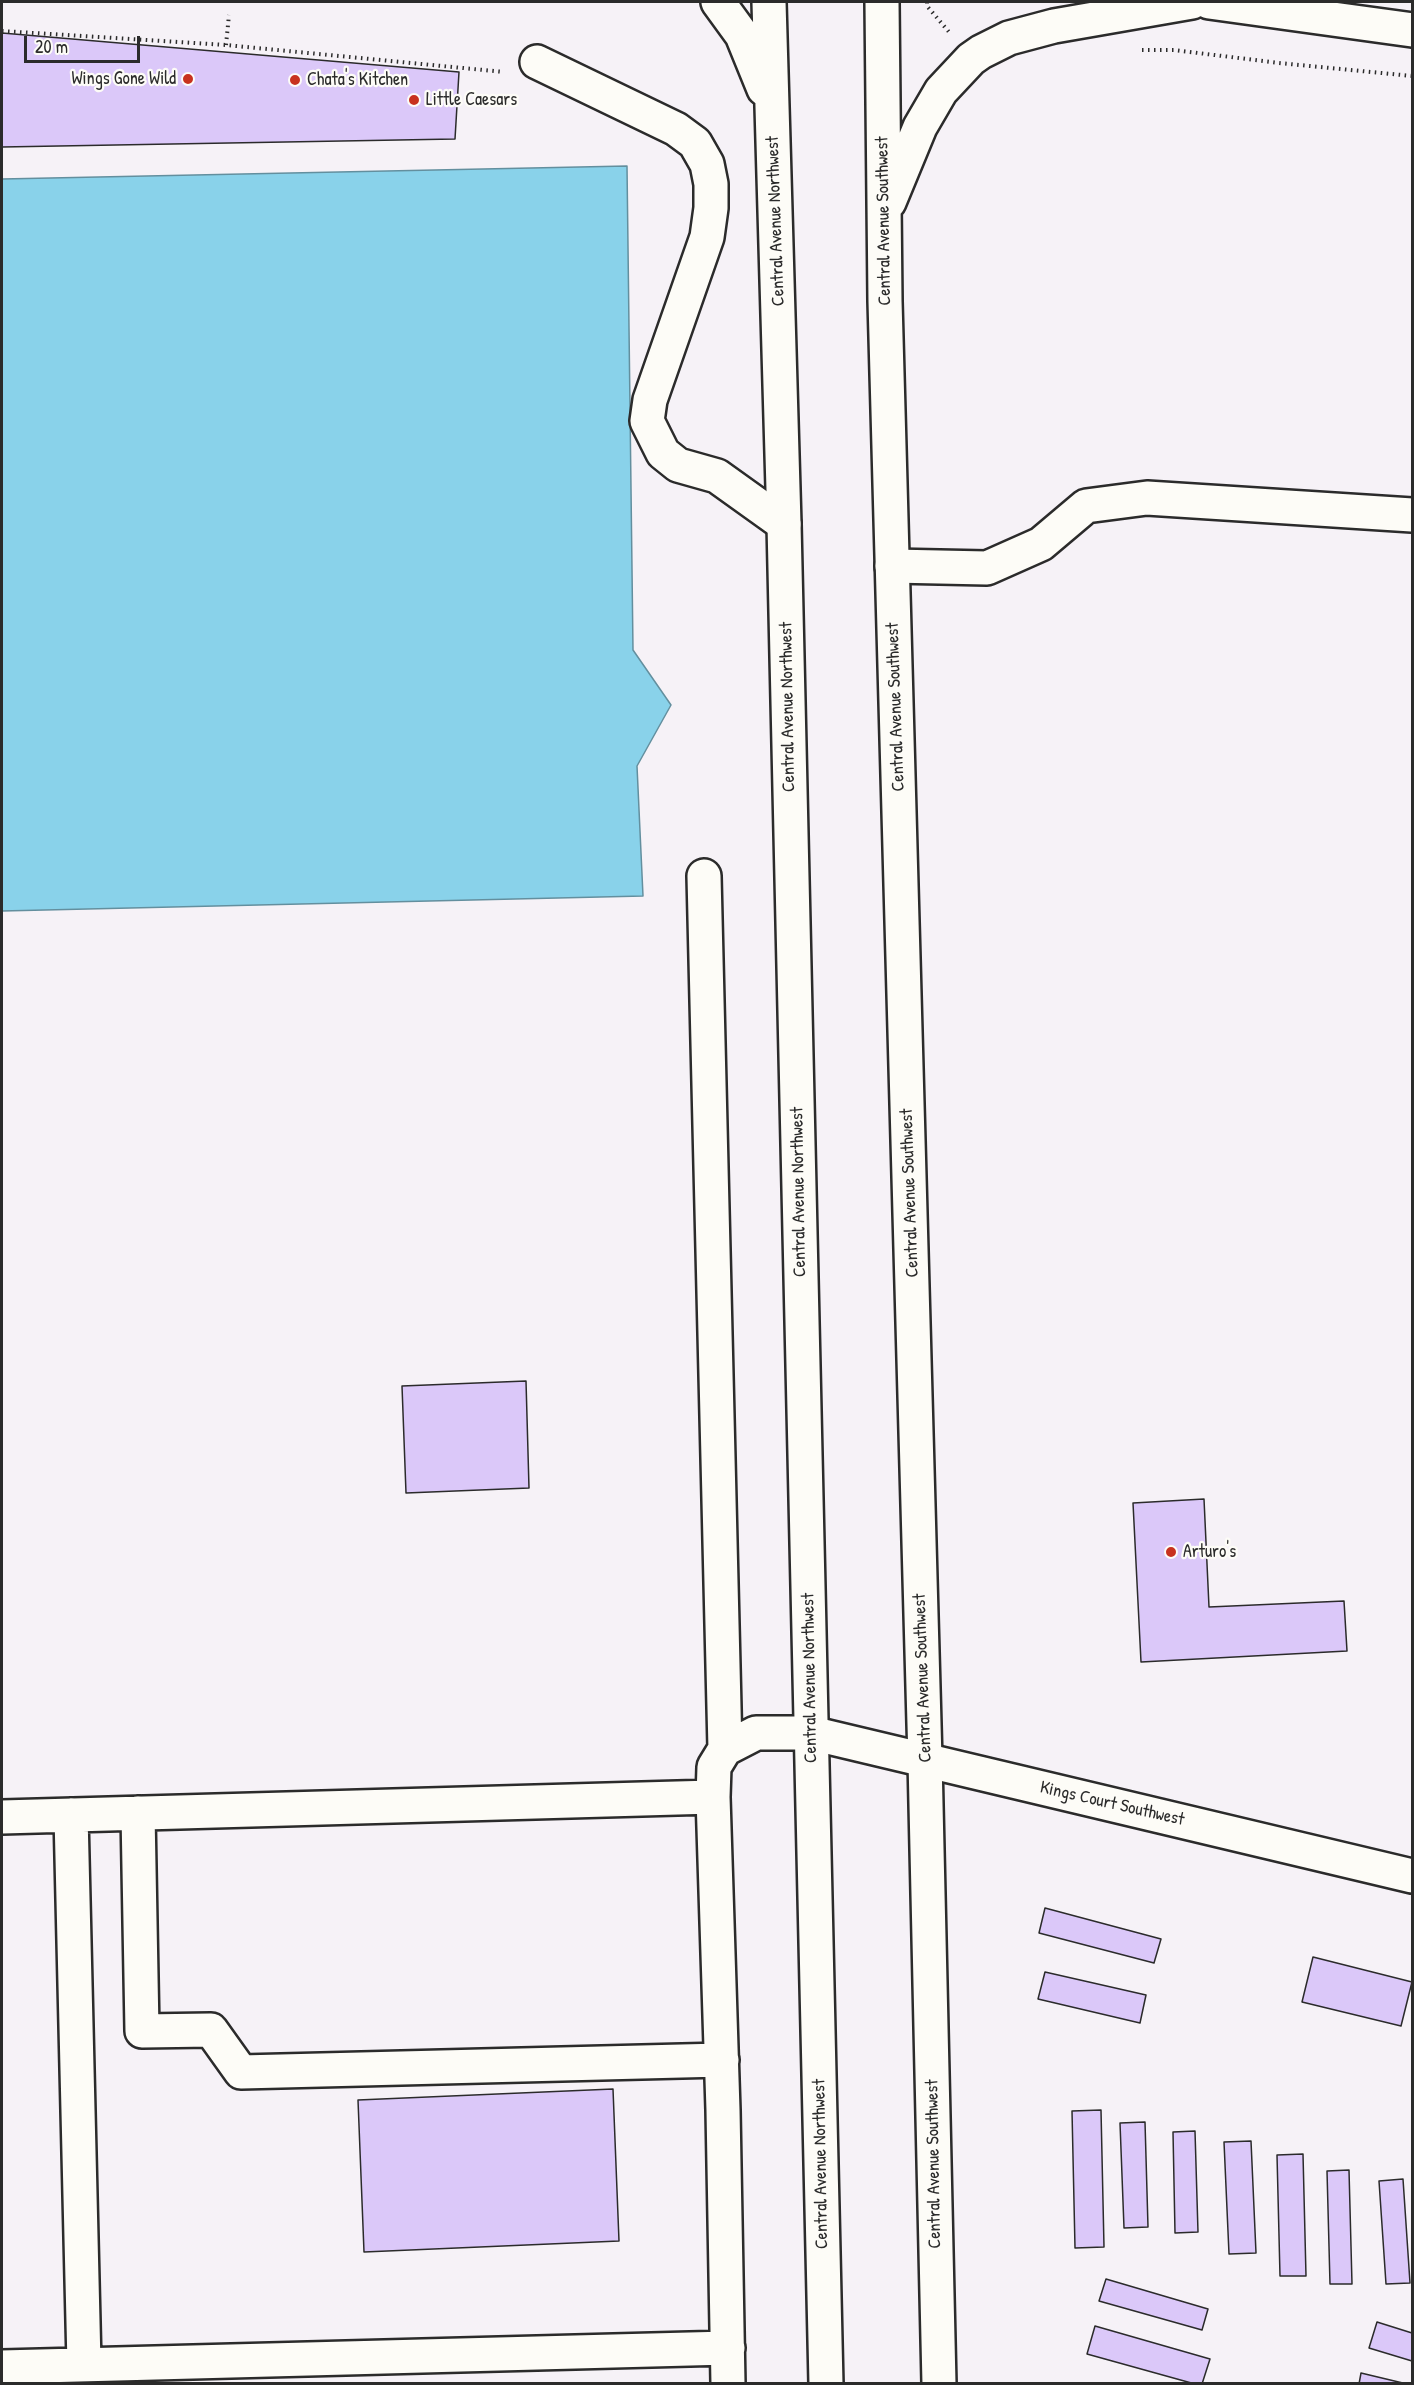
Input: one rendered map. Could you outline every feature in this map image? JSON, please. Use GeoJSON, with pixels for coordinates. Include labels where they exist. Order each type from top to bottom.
{"type":"FeatureCollection","features":[{"type":"Feature","properties":{"kind":"main road"},"geometry":{"type":"LineString","coordinates":[[718,2],[742,35],[773,110]]}},
{"type":"Feature","properties":{"kind":"main road","name":"Central Avenue Northwest"},"geometry":{"type":"LineString","coordinates":[[769,2],[784,524],[826,2384]]}},
{"type":"Feature","properties":{"kind":"main road","name":"Central Avenue Southwest"},"geometry":{"type":"LineString","coordinates":[[882,2],[883,217],[925,1760],[939,2384]]}},
{"type":"Feature","properties":{"kind":"main road"},"geometry":{"type":"LineString","coordinates":[[883,217],[920,128],[941,91],[971,59],[981,52],[1008,38],[1054,26],[1192,2]]}},
{"type":"Feature","properties":{"kind":"main road"},"geometry":{"type":"LineString","coordinates":[[1209,2],[1413,30]]}},
{"type":"Feature","properties":{"kind":"main road"},"geometry":{"type":"LineString","coordinates":[[537,62],[676,129],[695,143],[707,164],[711,184],[707,237],[650,400],[648,421],[663,453],[678,465],[717,476],[784,524]]}},
{"type":"Feature","properties":{"kind":"main road"},"geometry":{"type":"LineString","coordinates":[[892,566],[987,568],[1041,544],[1086,507],[1147,498],[1413,515]]}},
{"type":"Feature","properties":{"kind":"main road"},"geometry":{"type":"LineString","coordinates":[[704,876],[724,1749],[714,1767],[713,1797],[722,2060],[728,2384]]}},
{"type":"Feature","properties":{"kind":"main road","name":"Kings Court Southwest"},"geometry":{"type":"LineString","coordinates":[[724,1749],[756,1733],[811,1733],[1413,1876]]}},
{"type":"Feature","properties":{"kind":"main road"},"geometry":{"type":"LineString","coordinates":[[2,1817],[713,1797]]}},
{"type":"Feature","properties":{"kind":"main road"},"geometry":{"type":"LineString","coordinates":[[138,1813],[142,2031],[211,2030],[241,2072],[722,2060]]}},
{"type":"Feature","properties":{"kind":"main road"},"geometry":{"type":"LineString","coordinates":[[71,1815],[84,2364]]}},
{"type":"Feature","properties":{"kind":"main road"},"geometry":{"type":"LineString","coordinates":[[2,2367],[728,2348]]}},
{"type":"Feature","properties":{"kind":"path"},"geometry":{"type":"LineString","coordinates":[[927,2],[927,6],[953,36]]}},
{"type":"Feature","properties":{"kind":"path"},"geometry":{"type":"LineString","coordinates":[[226,45],[229,15]]}},
{"type":"Feature","properties":{"kind":"path"},"geometry":{"type":"LineString","coordinates":[[2,32],[226,45],[505,72]]}},
{"type":"Feature","properties":{"kind":"path"},"geometry":{"type":"LineString","coordinates":[[1141,50],[1174,50],[1413,76]]}},
{"type":"Feature","properties":{"kind":"water"},"geometry":{"type":"Polygon","coordinates":[[[627,166],[633,650],[671,705],[637,766],[643,896],[2,911],[2,179],[627,166]]]}},
{"type":"Feature","properties":{"kind":"building"},"geometry":{"type":"Polygon","coordinates":[[[2,33],[459,72],[455,139],[2,147],[2,33]]]}},
{"type":"Feature","properties":{"kind":"building"},"geometry":{"type":"Polygon","coordinates":[[[526,1381],[529,1488],[406,1493],[402,1386],[526,1381]]]}},
{"type":"Feature","properties":{"kind":"building","name":"Arturo's"},"geometry":{"type":"Polygon","coordinates":[[[1204,1499],[1209,1607],[1344,1601],[1347,1651],[1141,1662],[1133,1503],[1204,1499]]]}},
{"type":"Feature","properties":{"kind":"building"},"geometry":{"type":"Polygon","coordinates":[[[1045,1908],[1161,1939],[1154,1963],[1039,1933],[1045,1908]]]}},
{"type":"Feature","properties":{"kind":"building"},"geometry":{"type":"Polygon","coordinates":[[[1313,1957],[1412,1982],[1401,2026],[1302,2002],[1313,1957]]]}},
{"type":"Feature","properties":{"kind":"building"},"geometry":{"type":"Polygon","coordinates":[[[1045,1972],[1146,1995],[1140,2023],[1038,1999],[1045,1972]]]}},
{"type":"Feature","properties":{"kind":"building"},"geometry":{"type":"Polygon","coordinates":[[[613,2089],[619,2241],[364,2252],[358,2100],[613,2089]]]}},
{"type":"Feature","properties":{"kind":"building"},"geometry":{"type":"Polygon","coordinates":[[[1101,2110],[1104,2247],[1075,2248],[1072,2111],[1101,2110]]]}},
{"type":"Feature","properties":{"kind":"building"},"geometry":{"type":"Polygon","coordinates":[[[1145,2122],[1148,2227],[1124,2228],[1120,2123],[1145,2122]]]}},
{"type":"Feature","properties":{"kind":"building"},"geometry":{"type":"Polygon","coordinates":[[[1195,2131],[1198,2232],[1175,2233],[1173,2132],[1195,2131]]]}},
{"type":"Feature","properties":{"kind":"building"},"geometry":{"type":"Polygon","coordinates":[[[1251,2141],[1256,2253],[1229,2254],[1224,2142],[1251,2141]]]}},
{"type":"Feature","properties":{"kind":"building"},"geometry":{"type":"Polygon","coordinates":[[[1303,2154],[1306,2276],[1280,2276],[1277,2155],[1303,2154]]]}},
{"type":"Feature","properties":{"kind":"building"},"geometry":{"type":"Polygon","coordinates":[[[1349,2170],[1352,2284],[1330,2284],[1327,2171],[1349,2170]]]}},
{"type":"Feature","properties":{"kind":"building"},"geometry":{"type":"Polygon","coordinates":[[[1403,2179],[1410,2283],[1386,2284],[1379,2181],[1403,2179]]]}},
{"type":"Feature","properties":{"kind":"building"},"geometry":{"type":"Polygon","coordinates":[[[1106,2279],[1208,2309],[1202,2330],[1099,2301],[1106,2279]]]}},
{"type":"Feature","properties":{"kind":"building"},"geometry":{"type":"Polygon","coordinates":[[[1377,2322],[1412,2333],[1412,2361],[1369,2348],[1377,2322]]]}},
{"type":"Feature","properties":{"kind":"building"},"geometry":{"type":"Polygon","coordinates":[[[1095,2326],[1210,2359],[1202,2384],[1087,2354],[1095,2326]]]}},
{"type":"Feature","properties":{"kind":"building"},"geometry":{"type":"Polygon","coordinates":[[[1361,2373],[1407,2384],[1359,2384],[1361,2373]]]}},
{"type":"Feature","properties":{"kind":"place","name":"Wings Gone Wild"},"geometry":{"type":"Point","coordinates":[188,79]}},
{"type":"Feature","properties":{"kind":"place","name":"Chata's Kitchen"},"geometry":{"type":"Point","coordinates":[295,80]}},
{"type":"Feature","properties":{"kind":"place","name":"Little Caesars"},"geometry":{"type":"Point","coordinates":[414,100]}},
{"type":"Feature","properties":{"kind":"place","name":"Arturo's"},"geometry":{"type":"Point","coordinates":[1171,1552]}}]}
